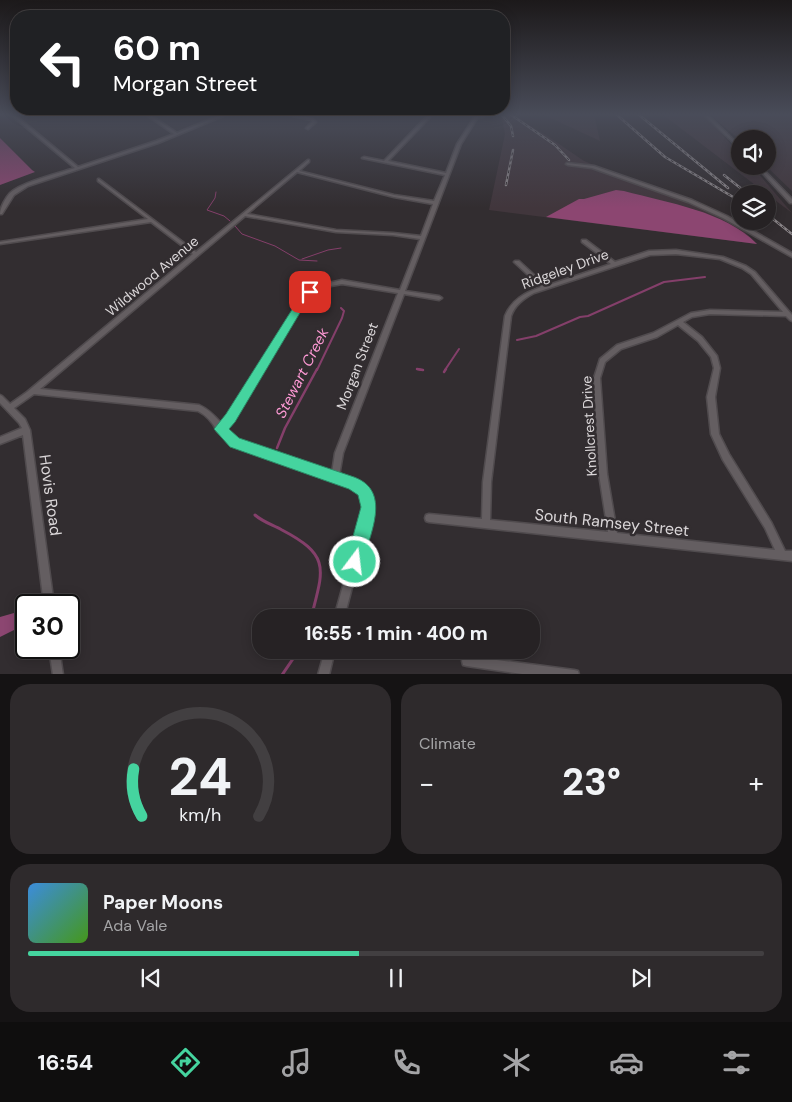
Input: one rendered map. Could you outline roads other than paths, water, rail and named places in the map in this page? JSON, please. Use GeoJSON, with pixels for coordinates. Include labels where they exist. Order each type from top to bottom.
{"type":"FeatureCollection","features":[{"type":"Feature","properties":{"kind":"street"},"geometry":{"type":"LineString","coordinates":[[50,145],[78,168]]}},
{"type":"Feature","properties":{"kind":"street"},"geometry":{"type":"LineString","coordinates":[[0,213],[2,207],[12,194],[21,188],[143,145]]}},
{"type":"Feature","properties":{"kind":"street"},"geometry":{"type":"LineString","coordinates":[[385,162],[401,145]]}},
{"type":"Feature","properties":{"kind":"street","name":"Morgan Street"},"geometry":{"type":"LineString","coordinates":[[335,478],[339,453],[458,145]]}},
{"type":"Feature","properties":{"kind":"street"},"geometry":{"type":"LineString","coordinates":[[364,158],[448,174]]}},
{"type":"Feature","properties":{"kind":"street","name":"Wildwood Avenue"},"geometry":{"type":"LineString","coordinates":[[9,408],[32,391],[308,161]]}},
{"type":"Feature","properties":{"kind":"street"},"geometry":{"type":"LineString","coordinates":[[570,164],[615,174],[690,201],[725,217],[792,255]]}},
{"type":"Feature","properties":{"kind":"street"},"geometry":{"type":"LineString","coordinates":[[296,171],[398,198],[436,202]]}},
{"type":"Feature","properties":{"kind":"street"},"geometry":{"type":"LineString","coordinates":[[766,175],[792,202]]}},
{"type":"Feature","properties":{"kind":"street"},"geometry":{"type":"LineString","coordinates":[[99,180],[196,254]]}},
{"type":"Feature","properties":{"kind":"street"},"geometry":{"type":"LineString","coordinates":[[784,194],[792,194]]}},
{"type":"Feature","properties":{"kind":"street"},"geometry":{"type":"LineString","coordinates":[[244,215],[336,231],[393,234],[422,238]]}},
{"type":"Feature","properties":{"kind":"street"},"geometry":{"type":"LineString","coordinates":[[0,244],[152,220]]}},
{"type":"Feature","properties":{"kind":"street"},"geometry":{"type":"LineString","coordinates":[[584,242],[614,264]]}},
{"type":"Feature","properties":{"kind":"street","name":"Ridgeley Drive"},"geometry":{"type":"LineString","coordinates":[[486,524],[487,482],[508,316],[512,306],[521,298],[614,264],[650,253],[662,252],[728,260],[741,265],[753,273],[790,317]]}},
{"type":"Feature","properties":{"kind":"street"},"geometry":{"type":"LineString","coordinates":[[517,262],[545,288]]}},
{"type":"Feature","properties":{"kind":"street"},"geometry":{"type":"LineString","coordinates":[[220,429],[230,418],[303,299],[310,292],[325,284],[342,282],[439,298]]}},
{"type":"Feature","properties":{"kind":"street","name":"Knollcrest Drive"},"geometry":{"type":"LineString","coordinates":[[613,538],[604,474],[598,378],[599,369],[606,356],[619,347],[656,335],[691,315],[702,312],[790,317]]}},
{"type":"Feature","properties":{"kind":"street"},"geometry":{"type":"LineString","coordinates":[[678,322],[700,338],[714,356],[716,368],[711,397],[715,434],[726,457],[787,555]]}},
{"type":"Feature","properties":{"kind":"street"},"geometry":{"type":"LineString","coordinates":[[32,391],[194,407],[210,415],[220,429],[235,442],[360,487],[367,496],[369,507],[341,609]]}},
{"type":"Feature","properties":{"kind":"street","name":"Hovis Road"},"geometry":{"type":"LineString","coordinates":[[0,398],[22,421],[26,430],[48,594]]}},
{"type":"Feature","properties":{"kind":"street"},"geometry":{"type":"LineString","coordinates":[[0,441],[26,430]]}},
{"type":"Feature","properties":{"kind":"street","name":"South Ramsey Street"},"geometry":{"type":"LineString","coordinates":[[429,518],[787,555]]}},
{"type":"Feature","properties":{"kind":"street"},"geometry":{"type":"LineString","coordinates":[[56,659],[58,674]]}},
{"type":"Feature","properties":{"kind":"street"},"geometry":{"type":"LineString","coordinates":[[323,674],[327,659]]}},
{"type":"Feature","properties":{"kind":"street"},"geometry":{"type":"LineString","coordinates":[[467,661],[574,674]]}},
{"type":"Feature","properties":{"kind":"waterway","name":"Stewart Creek"},"geometry":{"type":"LineString","coordinates":[[216,192],[215,198],[207,210],[224,216],[230,221]]}},
{"type":"Feature","properties":{"kind":"waterway","name":"Stewart Creek"},"geometry":{"type":"LineString","coordinates":[[235,226],[242,234],[275,246],[299,260],[317,261]]}},
{"type":"Feature","properties":{"kind":"waterway"},"geometry":{"type":"LineString","coordinates":[[302,259],[328,250],[341,248]]}},
{"type":"Feature","properties":{"kind":"waterway"},"geometry":{"type":"LineString","coordinates":[[517,340],[536,336],[580,317],[588,316],[664,282],[705,277]]}},
{"type":"Feature","properties":{"kind":"waterway","name":"Stewart Creek"},"geometry":{"type":"LineString","coordinates":[[317,370],[342,318],[344,311],[341,308]]}},
{"type":"Feature","properties":{"kind":"waterway"},"geometry":{"type":"LineString","coordinates":[[445,370],[459,349]]}},
{"type":"Feature","properties":{"kind":"waterway","name":"Stewart Creek"},"geometry":{"type":"LineString","coordinates":[[277,448],[285,428],[317,369]]}},
{"type":"Feature","properties":{"kind":"waterway"},"geometry":{"type":"LineString","coordinates":[[422,370],[417,369],[423,370]]}},
{"type":"Feature","properties":{"kind":"waterway","name":"Stewart Creek"},"geometry":{"type":"LineString","coordinates":[[255,515],[298,539],[316,557],[320,566],[320,576],[313,609]]}},
{"type":"Feature","properties":{"kind":"waterway","name":"Stewart Creek"},"geometry":{"type":"LineString","coordinates":[[283,674],[293,659]]}},
{"type":"Feature","properties":{"kind":"railway"},"geometry":{"type":"LineString","coordinates":[[555,145],[569,160]]}},
{"type":"Feature","properties":{"kind":"railway"},"geometry":{"type":"LineString","coordinates":[[652,145],[665,157],[731,196]]}},
{"type":"Feature","properties":{"kind":"railway"},"geometry":{"type":"LineString","coordinates":[[676,145],[728,188]]}},
{"type":"Feature","properties":{"kind":"railway"},"geometry":{"type":"LineString","coordinates":[[506,185],[513,150]]}},
{"type":"Feature","properties":{"kind":"railway"},"geometry":{"type":"LineString","coordinates":[[724,175],[737,185]]}},
{"type":"Feature","properties":{"kind":"railway"},"geometry":{"type":"LineString","coordinates":[[776,221],[792,234]]}}]}
